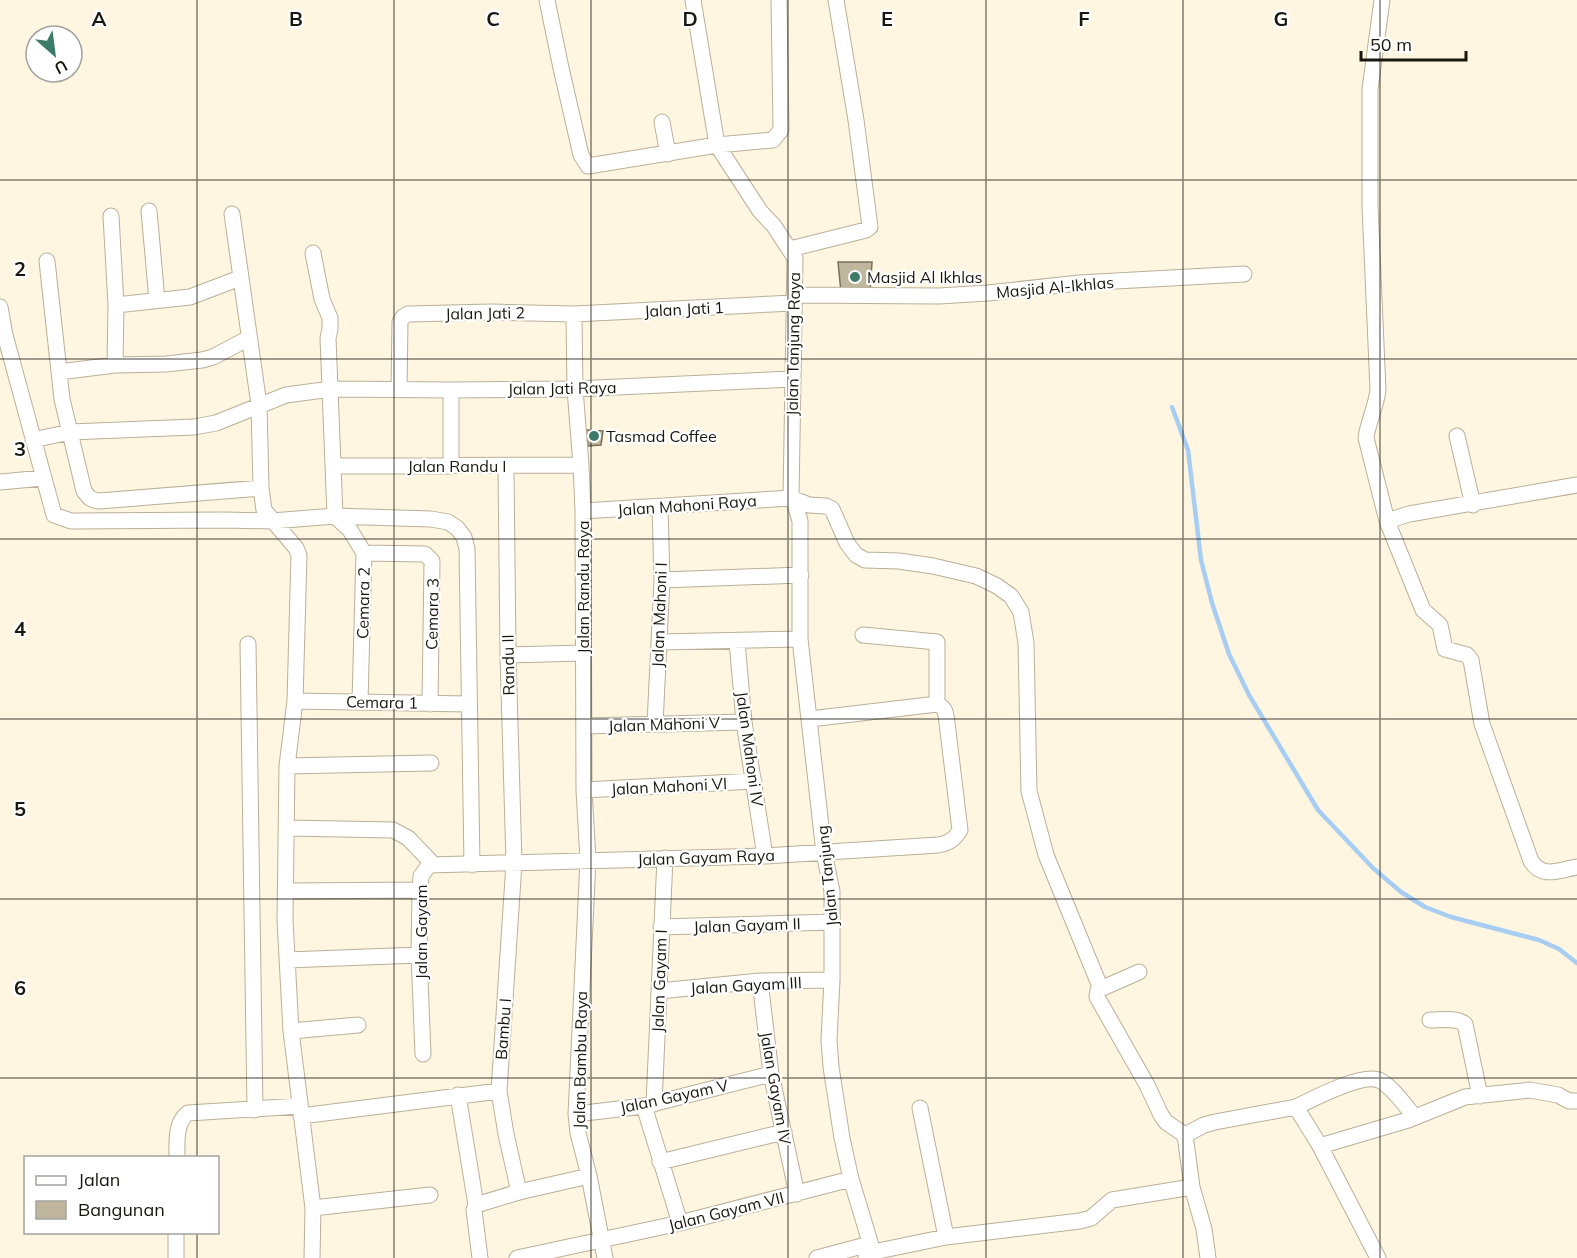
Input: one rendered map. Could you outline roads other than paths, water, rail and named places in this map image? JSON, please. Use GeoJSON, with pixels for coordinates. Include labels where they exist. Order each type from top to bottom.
{"type":"FeatureCollection","features":[{"type":"Feature","properties":{"kind":"street"},"geometry":{"type":"LineString","coordinates":[[547,0],[584,162],[588,166],[717,144],[773,140],[781,130],[779,0]]}},
{"type":"Feature","properties":{"kind":"street","name":"Jalan Tanjung Raya"},"geometry":{"type":"LineString","coordinates":[[693,0],[717,144],[760,211],[795,258],[790,498]]}},
{"type":"Feature","properties":{"kind":"street"},"geometry":{"type":"LineString","coordinates":[[790,249],[866,230],[870,227],[856,120],[836,0]]}},
{"type":"Feature","properties":{"kind":"street"},"geometry":{"type":"LineString","coordinates":[[1382,0],[1370,89],[1370,206],[1378,390],[1377,405],[1367,429],[1366,438],[1387,520],[1423,610],[1440,625],[1445,649],[1467,655],[1471,660],[1482,724],[1531,861],[1536,869],[1547,873],[1577,867]]}},
{"type":"Feature","properties":{"kind":"street"},"geometry":{"type":"LineString","coordinates":[[662,122],[668,154]]}},
{"type":"Feature","properties":{"kind":"street"},"geometry":{"type":"LineString","coordinates":[[149,211],[156,300]]}},
{"type":"Feature","properties":{"kind":"street"},"geometry":{"type":"LineString","coordinates":[[232,214],[259,405],[261,488],[264,510],[296,548],[299,555],[296,701],[287,766],[287,960],[291,1031],[313,1208],[312,1258]]}},
{"type":"Feature","properties":{"kind":"street"},"geometry":{"type":"LineString","coordinates":[[111,216],[116,305],[115,365]]}},
{"type":"Feature","properties":{"kind":"street"},"geometry":{"type":"LineString","coordinates":[[313,252],[322,299],[330,323],[328,338],[335,516]]}},
{"type":"Feature","properties":{"kind":"street"},"geometry":{"type":"LineString","coordinates":[[47,261],[62,399],[84,491],[91,500],[261,488]]}},
{"type":"Feature","properties":{"kind":"street","name":"Masjid Al-Ikhlas"},"geometry":{"type":"LineString","coordinates":[[794,299],[939,296],[1078,283],[1244,274]]}},
{"type":"Feature","properties":{"kind":"street"},"geometry":{"type":"LineString","coordinates":[[116,305],[190,297],[240,278]]}},
{"type":"Feature","properties":{"kind":"street","name":"Jalan Jati 1"},"geometry":{"type":"LineString","coordinates":[[574,314],[794,299]]}},
{"type":"Feature","properties":{"kind":"street"},"geometry":{"type":"LineString","coordinates":[[0,307],[3,335],[54,515],[71,521],[272,521],[335,516],[431,519],[448,522],[457,528],[464,537],[466,549],[472,865]]}},
{"type":"Feature","properties":{"kind":"street","name":"Jalan Jati 2"},"geometry":{"type":"LineString","coordinates":[[399,390],[400,322],[403,316],[491,312],[574,314]]}},
{"type":"Feature","properties":{"kind":"street","name":"Jalan Randu Raya"},"geometry":{"type":"LineString","coordinates":[[574,314],[575,389],[583,511],[584,790],[588,860]]}},
{"type":"Feature","properties":{"kind":"street"},"geometry":{"type":"LineString","coordinates":[[59,372],[115,365],[166,364],[202,360],[213,357],[249,338]]}},
{"type":"Feature","properties":{"kind":"street","name":"Jalan Jati Raya"},"geometry":{"type":"LineString","coordinates":[[33,440],[70,432],[194,427],[216,423],[286,395],[331,389],[575,389],[792,379]]}},
{"type":"Feature","properties":{"kind":"street"},"geometry":{"type":"LineString","coordinates":[[451,390],[451,466]]}},
{"type":"Feature","properties":{"kind":"street"},"geometry":{"type":"LineString","coordinates":[[1456,436],[1473,505]]}},
{"type":"Feature","properties":{"kind":"street","name":"Jalan Randu I"},"geometry":{"type":"LineString","coordinates":[[333,466],[581,465]]}},
{"type":"Feature","properties":{"kind":"street","name":"Randu II"},"geometry":{"type":"LineString","coordinates":[[506,467],[514,863]]}},
{"type":"Feature","properties":{"kind":"street"},"geometry":{"type":"LineString","coordinates":[[0,482],[43,478]]}},
{"type":"Feature","properties":{"kind":"street"},"geometry":{"type":"LineString","coordinates":[[1387,520],[1577,485]]}},
{"type":"Feature","properties":{"kind":"street","name":"Jalan Mahoni Raya"},"geometry":{"type":"LineString","coordinates":[[583,511],[790,498],[809,505],[826,506],[832,509],[847,543],[856,555],[865,560],[898,561],[933,566],[976,576],[1011,596],[1021,612],[1026,643],[1029,791],[1046,855],[1101,989]]}},
{"type":"Feature","properties":{"kind":"street","name":"Jalan Tanjung"},"geometry":{"type":"LineString","coordinates":[[790,498],[795,504],[800,521],[800,639],[824,853],[832,891],[829,1040],[831,1067],[842,1138],[869,1255]]}},
{"type":"Feature","properties":{"kind":"street","name":"Jalan Mahoni I"},"geometry":{"type":"LineString","coordinates":[[655,724],[662,580],[660,507]]}},
{"type":"Feature","properties":{"kind":"street","name":"Cemara 2"},"geometry":{"type":"LineString","coordinates":[[335,516],[350,530],[364,553],[360,701]]}},
{"type":"Feature","properties":{"kind":"street","name":"Cemara 3"},"geometry":{"type":"LineString","coordinates":[[364,553],[425,554],[432,561],[430,704]]}},
{"type":"Feature","properties":{"kind":"street"},"geometry":{"type":"LineString","coordinates":[[662,580],[801,575]]}},
{"type":"Feature","properties":{"kind":"street"},"geometry":{"type":"LineString","coordinates":[[810,719],[937,705],[938,642],[862,635]]}},
{"type":"Feature","properties":{"kind":"street"},"geometry":{"type":"LineString","coordinates":[[660,642],[800,639]]}},
{"type":"Feature","properties":{"kind":"street","name":"Jalan Mahoni IV"},"geometry":{"type":"LineString","coordinates":[[737,641],[744,722],[765,856]]}},
{"type":"Feature","properties":{"kind":"street"},"geometry":{"type":"LineString","coordinates":[[248,644],[255,1110]]}},
{"type":"Feature","properties":{"kind":"street"},"geometry":{"type":"LineString","coordinates":[[508,655],[583,653]]}},
{"type":"Feature","properties":{"kind":"street","name":"Cemara 1"},"geometry":{"type":"LineString","coordinates":[[296,701],[469,704]]}},
{"type":"Feature","properties":{"kind":"street","name":"Jalan Gayam Raya"},"geometry":{"type":"LineString","coordinates":[[588,860],[765,856],[949,843],[956,838],[960,830],[945,710],[937,705]]}},
{"type":"Feature","properties":{"kind":"street","name":"Jalan Mahoni V"},"geometry":{"type":"LineString","coordinates":[[584,726],[744,722]]}},
{"type":"Feature","properties":{"kind":"street"},"geometry":{"type":"LineString","coordinates":[[287,766],[431,763]]}},
{"type":"Feature","properties":{"kind":"street","name":"Jalan Mahoni VI"},"geometry":{"type":"LineString","coordinates":[[584,790],[754,781]]}},
{"type":"Feature","properties":{"kind":"street"},"geometry":{"type":"LineString","coordinates":[[287,828],[393,830],[408,838],[433,864]]}},
{"type":"Feature","properties":{"kind":"street","name":"Jalan Gayam I"},"geometry":{"type":"LineString","coordinates":[[665,858],[659,991],[649,1105],[660,1161],[680,1223]]}},
{"type":"Feature","properties":{"kind":"street","name":"Jalan Gayam"},"geometry":{"type":"LineString","coordinates":[[423,1054],[419,955],[420,890],[424,869],[433,864],[472,865],[588,860]]}},
{"type":"Feature","properties":{"kind":"street","name":"Jalan Bambu Raya"},"geometry":{"type":"LineString","coordinates":[[588,860],[576,1114],[605,1258]]}},
{"type":"Feature","properties":{"kind":"street","name":"Bambu I"},"geometry":{"type":"LineString","coordinates":[[514,863],[499,1091],[519,1192]]}},
{"type":"Feature","properties":{"kind":"street"},"geometry":{"type":"LineString","coordinates":[[286,891],[420,890]]}},
{"type":"Feature","properties":{"kind":"street","name":"Jalan Gayam II"},"geometry":{"type":"LineString","coordinates":[[661,927],[833,922]]}},
{"type":"Feature","properties":{"kind":"street"},"geometry":{"type":"LineString","coordinates":[[287,960],[419,955]]}},
{"type":"Feature","properties":{"kind":"street"},"geometry":{"type":"LineString","coordinates":[[1139,972],[1098,990],[1097,997],[1147,1085],[1161,1115],[1166,1122],[1185,1135],[1192,1186],[1204,1229],[1208,1258]]}},
{"type":"Feature","properties":{"kind":"street","name":"Jalan Gayam III"},"geometry":{"type":"LineString","coordinates":[[659,991],[760,981],[832,980]]}},
{"type":"Feature","properties":{"kind":"street","name":"Jalan Gayam IV"},"geometry":{"type":"LineString","coordinates":[[760,981],[771,1074],[797,1194]]}},
{"type":"Feature","properties":{"kind":"street"},"geometry":{"type":"LineString","coordinates":[[1430,1020],[1454,1020],[1465,1024],[1480,1096]]}},
{"type":"Feature","properties":{"kind":"street"},"geometry":{"type":"LineString","coordinates":[[291,1031],[358,1025]]}},
{"type":"Feature","properties":{"kind":"street","name":"Jalan Gayam V"},"geometry":{"type":"LineString","coordinates":[[576,1114],[649,1105],[771,1074]]}},
{"type":"Feature","properties":{"kind":"street"},"geometry":{"type":"LineString","coordinates":[[1185,1135],[1204,1125],[1296,1107],[1365,1078],[1379,1080],[1416,1117]]}},
{"type":"Feature","properties":{"kind":"street"},"geometry":{"type":"LineString","coordinates":[[1320,1146],[1416,1117],[1465,1097],[1530,1090],[1558,1095],[1569,1101],[1577,1101]]}},
{"type":"Feature","properties":{"kind":"street"},"geometry":{"type":"LineString","coordinates":[[177,1156],[178,1132],[183,1116],[188,1113],[255,1110],[300,1111],[499,1091]]}},
{"type":"Feature","properties":{"kind":"street"},"geometry":{"type":"LineString","coordinates":[[458,1095],[476,1205],[474,1210],[480,1258]]}},
{"type":"Feature","properties":{"kind":"street"},"geometry":{"type":"LineString","coordinates":[[1296,1107],[1320,1146],[1378,1258]]}},
{"type":"Feature","properties":{"kind":"street"},"geometry":{"type":"LineString","coordinates":[[920,1108],[946,1237]]}},
{"type":"Feature","properties":{"kind":"street"},"geometry":{"type":"LineString","coordinates":[[660,1161],[783,1132]]}},
{"type":"Feature","properties":{"kind":"street"},"geometry":{"type":"LineString","coordinates":[[476,1205],[519,1192],[589,1176]]}},
{"type":"Feature","properties":{"kind":"street","name":"Jalan Gayam VII"},"geometry":{"type":"LineString","coordinates":[[517,1258],[680,1223],[851,1179]]}},
{"type":"Feature","properties":{"kind":"street"},"geometry":{"type":"LineString","coordinates":[[818,1258],[862,1246],[869,1255],[946,1237],[1080,1221],[1091,1218],[1112,1200],[1192,1186]]}},
{"type":"Feature","properties":{"kind":"street"},"geometry":{"type":"LineString","coordinates":[[313,1208],[430,1195]]}},
{"type":"Feature","properties":{"kind":"street"},"geometry":{"type":"LineString","coordinates":[[176,1234],[176,1258]]}},
{"type":"Feature","properties":{"kind":"waterway"},"geometry":{"type":"LineString","coordinates":[[1172,407],[1188,450],[1201,560],[1229,654],[1249,695],[1318,810],[1373,868],[1401,892],[1425,907],[1451,917],[1539,940],[1559,949],[1577,963]]}},
{"type":"Feature","properties":{"kind":"place","name":"Masjid Al Ikhlas"},"geometry":{"type":"Point","coordinates":[855,277]}},
{"type":"Feature","properties":{"kind":"place","name":"Tasmad Coffee"},"geometry":{"type":"Point","coordinates":[594,436]}}]}
